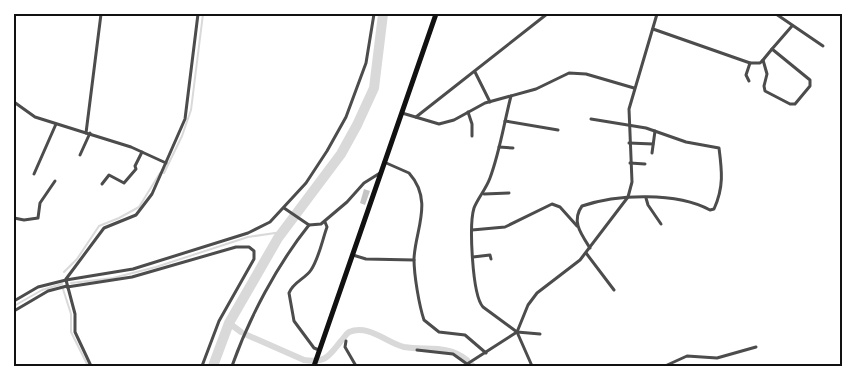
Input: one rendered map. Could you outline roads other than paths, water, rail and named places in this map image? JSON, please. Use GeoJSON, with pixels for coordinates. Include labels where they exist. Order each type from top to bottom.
{"type":"FeatureCollection","features":[{"type":"Feature","properties":{"kind":"main road"},"geometry":{"type":"LineString","coordinates":[[314,366],[436,14]]}},
{"type":"Feature","properties":{"kind":"street"},"geometry":{"type":"LineString","coordinates":[[80,155],[88,133],[101,14]]}},
{"type":"Feature","properties":{"kind":"street"},"geometry":{"type":"LineString","coordinates":[[92,366],[75,332],[75,314],[66,280],[104,228],[136,215],[144,207],[166,163],[185,119],[198,14]]}},
{"type":"Feature","properties":{"kind":"street"},"geometry":{"type":"LineString","coordinates":[[14,301],[38,287],[66,280],[113,273],[209,246],[259,228],[270,222],[284,208],[319,164],[346,117],[366,63],[374,14]]}},
{"type":"Feature","properties":{"kind":"street"},"geometry":{"type":"LineString","coordinates":[[416,118],[547,14]]}},
{"type":"Feature","properties":{"kind":"street"},"geometry":{"type":"LineString","coordinates":[[417,350],[453,354],[461,358],[466,365],[517,332],[528,304],[538,293],[580,260],[628,197],[632,182],[628,126],[634,88],[657,14]]}},
{"type":"Feature","properties":{"kind":"street"},"geometry":{"type":"LineString","coordinates":[[776,14],[823,46]]}},
{"type":"Feature","properties":{"kind":"street"},"geometry":{"type":"LineString","coordinates":[[653,29],[750,63],[760,63],[792,26]]}},
{"type":"Feature","properties":{"kind":"street"},"geometry":{"type":"LineString","coordinates":[[763,60],[767,74],[764,86],[765,91],[790,104],[795,104],[810,86],[810,80],[772,49]]}},
{"type":"Feature","properties":{"kind":"street"},"geometry":{"type":"LineString","coordinates":[[749,81],[746,75],[750,63]]}},
{"type":"Feature","properties":{"kind":"street"},"geometry":{"type":"LineString","coordinates":[[474,72],[490,102]]}},
{"type":"Feature","properties":{"kind":"street"},"geometry":{"type":"LineString","coordinates":[[402,113],[439,124],[490,102],[536,89],[569,73],[586,74],[634,88]]}},
{"type":"Feature","properties":{"kind":"street"},"geometry":{"type":"LineString","coordinates":[[511,96],[499,147],[484,194],[474,208],[472,230],[480,304],[517,332],[531,366]]}},
{"type":"Feature","properties":{"kind":"street"},"geometry":{"type":"LineString","coordinates":[[14,102],[36,117],[105,137],[166,163]]}},
{"type":"Feature","properties":{"kind":"street"},"geometry":{"type":"LineString","coordinates":[[468,112],[472,124],[472,136]]}},
{"type":"Feature","properties":{"kind":"street"},"geometry":{"type":"LineString","coordinates":[[578,226],[577,212],[582,206],[615,197],[680,200],[697,203],[710,210],[714,209],[721,193],[723,182],[719,148],[686,142],[655,131],[591,119]]}},
{"type":"Feature","properties":{"kind":"street"},"geometry":{"type":"LineString","coordinates":[[505,121],[558,130]]}},
{"type":"Feature","properties":{"kind":"street"},"geometry":{"type":"LineString","coordinates":[[34,174],[56,124]]}},
{"type":"Feature","properties":{"kind":"street"},"geometry":{"type":"LineString","coordinates":[[652,153],[655,131]]}},
{"type":"Feature","properties":{"kind":"street"},"geometry":{"type":"LineString","coordinates":[[629,144],[653,144]]}},
{"type":"Feature","properties":{"kind":"street"},"geometry":{"type":"LineString","coordinates":[[499,147],[513,148]]}},
{"type":"Feature","properties":{"kind":"street"},"geometry":{"type":"LineString","coordinates":[[102,184],[109,175],[124,183],[136,169],[135,166],[142,152]]}},
{"type":"Feature","properties":{"kind":"street"},"geometry":{"type":"LineString","coordinates":[[384,162],[408,172],[418,188],[422,220],[414,260],[422,312],[427,324],[439,332],[465,335],[486,353]]}},
{"type":"Feature","properties":{"kind":"street"},"geometry":{"type":"LineString","coordinates":[[630,163],[645,164]]}},
{"type":"Feature","properties":{"kind":"street"},"geometry":{"type":"LineString","coordinates":[[284,208],[309,224],[325,222],[364,183],[380,173]]}},
{"type":"Feature","properties":{"kind":"street"},"geometry":{"type":"LineString","coordinates":[[14,218],[24,220],[38,218],[40,203],[55,180]]}},
{"type":"Feature","properties":{"kind":"street"},"geometry":{"type":"LineString","coordinates":[[484,194],[509,193]]}},
{"type":"Feature","properties":{"kind":"street"},"geometry":{"type":"LineString","coordinates":[[646,198],[648,205],[662,224]]}},
{"type":"Feature","properties":{"kind":"street"},"geometry":{"type":"LineString","coordinates":[[472,230],[505,227],[552,204],[560,206],[578,226],[590,248]]}},
{"type":"Feature","properties":{"kind":"street"},"geometry":{"type":"LineString","coordinates":[[319,350],[314,348],[294,321],[289,293],[294,285],[307,276],[314,265],[327,227],[325,222]]}},
{"type":"Feature","properties":{"kind":"street"},"geometry":{"type":"LineString","coordinates":[[232,366],[243,336],[265,292],[309,224]]}},
{"type":"Feature","properties":{"kind":"street"},"geometry":{"type":"LineString","coordinates":[[14,311],[48,291],[132,277],[236,247],[246,246],[252,248],[255,255],[254,259],[218,321],[202,366]]}},
{"type":"Feature","properties":{"kind":"street"},"geometry":{"type":"LineString","coordinates":[[586,253],[614,290]]}},
{"type":"Feature","properties":{"kind":"street"},"geometry":{"type":"LineString","coordinates":[[352,254],[366,259],[414,260]]}},
{"type":"Feature","properties":{"kind":"street"},"geometry":{"type":"LineString","coordinates":[[474,257],[490,254],[491,259]]}},
{"type":"Feature","properties":{"kind":"street"},"geometry":{"type":"LineString","coordinates":[[517,332],[540,334]]}},
{"type":"Feature","properties":{"kind":"street"},"geometry":{"type":"LineString","coordinates":[[346,341],[345,348],[356,366]]}},
{"type":"Feature","properties":{"kind":"street"},"geometry":{"type":"LineString","coordinates":[[665,366],[673,360],[687,356],[728,356],[756,347]]}},
{"type":"Feature","properties":{"kind":"waterway"},"geometry":{"type":"LineString","coordinates":[[164,173],[182,136],[191,110],[203,14]]}},
{"type":"Feature","properties":{"kind":"waterway"},"geometry":{"type":"LineString","coordinates":[[213,366],[229,323],[278,238],[341,154],[357,125],[374,88],[383,14]]}},
{"type":"Feature","properties":{"kind":"waterway"},"geometry":{"type":"LineString","coordinates":[[64,272],[77,259],[99,226],[139,207],[160,173]]}},
{"type":"Feature","properties":{"kind":"waterway"},"geometry":{"type":"LineString","coordinates":[[71,283],[113,278],[156,267],[248,237],[282,232]]}},
{"type":"Feature","properties":{"kind":"waterway"},"geometry":{"type":"LineString","coordinates":[[14,306],[42,290],[62,284]]}},
{"type":"Feature","properties":{"kind":"waterway"},"geometry":{"type":"LineString","coordinates":[[63,289],[71,314],[71,332],[88,366]]}},
{"type":"Feature","properties":{"kind":"waterway"},"geometry":{"type":"LineString","coordinates":[[229,323],[241,332]]}},
{"type":"Feature","properties":{"kind":"waterway"},"geometry":{"type":"LineString","coordinates":[[247,335],[304,360],[311,361],[326,358],[349,332],[356,330],[371,332],[404,347],[445,350],[460,355],[467,360]]}}]}
